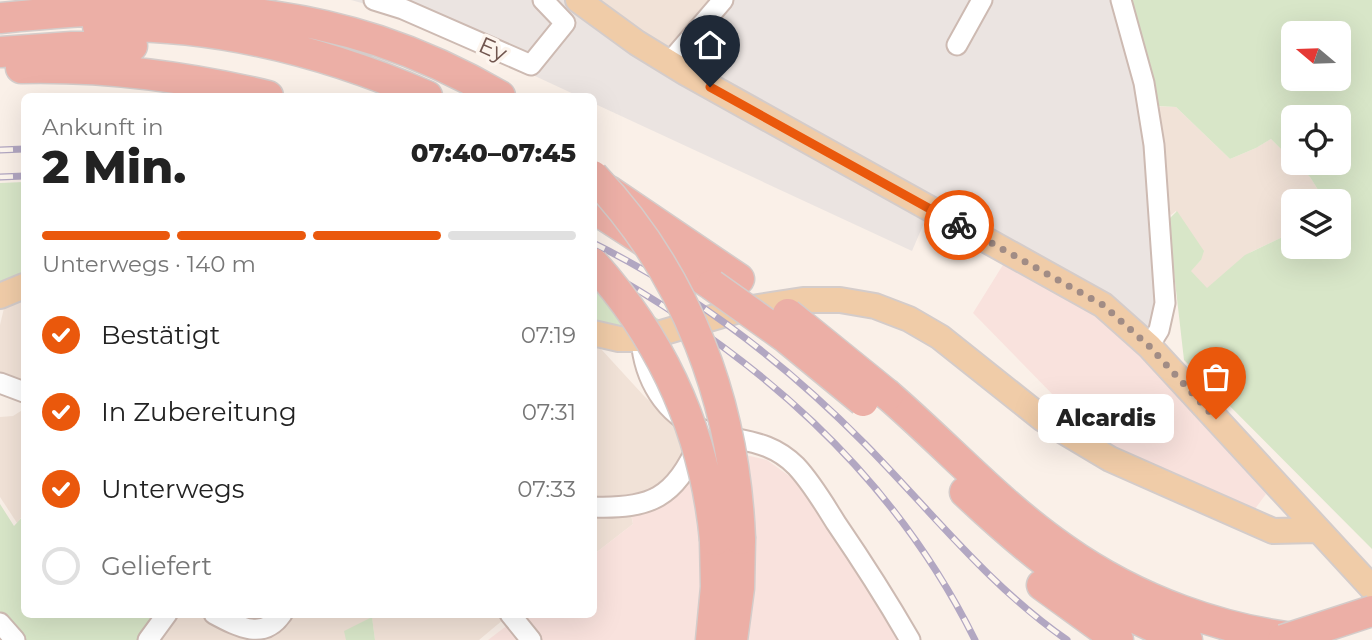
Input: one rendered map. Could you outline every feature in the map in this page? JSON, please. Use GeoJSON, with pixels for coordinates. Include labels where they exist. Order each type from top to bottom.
{"type":"FeatureCollection","features":[{"type":"Feature","properties":{"kind":"highway"},"geometry":{"type":"LineString","coordinates":[[0,18],[160,5],[270,9],[341,24],[394,42],[440,62],[495,93]]}},
{"type":"Feature","properties":{"kind":"highway"},"geometry":{"type":"LineString","coordinates":[[0,33],[108,26],[214,33],[325,58],[419,93]]}},
{"type":"Feature","properties":{"kind":"highway"},"geometry":{"type":"LineString","coordinates":[[0,52],[108,46],[211,52],[284,67],[366,93]]}},
{"type":"Feature","properties":{"kind":"highway"},"geometry":{"type":"LineString","coordinates":[[0,69],[72,68],[136,73],[254,93]]}},
{"type":"Feature","properties":{"kind":"highway"},"geometry":{"type":"LineString","coordinates":[[597,181],[726,282]]}},
{"type":"Feature","properties":{"kind":"highway"},"geometry":{"type":"LineString","coordinates":[[597,183],[649,246],[668,276],[699,339],[712,374],[731,447],[728,540],[716,587],[711,640]]}},
{"type":"Feature","properties":{"kind":"highway"},"geometry":{"type":"LineString","coordinates":[[597,210],[797,321],[995,520],[1040,560],[1080,589],[1124,614],[1187,640]]}},
{"type":"Feature","properties":{"kind":"highway"},"geometry":{"type":"LineString","coordinates":[[597,268],[636,316],[674,379],[728,540],[739,589],[732,640]]}},
{"type":"Feature","properties":{"kind":"highway"},"geometry":{"type":"LineString","coordinates":[[876,398],[1035,527],[1093,569],[1136,592],[1219,622],[1254,631],[1311,640]]}},
{"type":"Feature","properties":{"kind":"highway"},"geometry":{"type":"LineString","coordinates":[[995,520],[1037,582],[1118,640]]}},
{"type":"Feature","properties":{"kind":"highway"},"geometry":{"type":"LineString","coordinates":[[1136,592],[1189,598],[1294,623],[1328,626],[1372,625]]}},
{"type":"Feature","properties":{"kind":"highway"},"geometry":{"type":"LineString","coordinates":[[1283,640],[1372,611]]}},
{"type":"Feature","properties":{"kind":"main road"},"geometry":{"type":"LineString","coordinates":[[578,0],[669,63],[1103,305],[1149,346],[1372,587]]}},
{"type":"Feature","properties":{"kind":"main road"},"geometry":{"type":"LineString","coordinates":[[0,296],[21,287]]}},
{"type":"Feature","properties":{"kind":"main road"},"geometry":{"type":"LineString","coordinates":[[597,333],[619,339],[641,339],[739,310],[803,300],[839,300],[875,306],[909,319],[940,337],[1043,419],[1110,459],[1273,531],[1317,530]]}},
{"type":"Feature","properties":{"kind":"street","name":"Ey"},"geometry":{"type":"LineString","coordinates":[[374,0],[403,9],[531,65],[565,23],[543,0]]}},
{"type":"Feature","properties":{"kind":"street"},"geometry":{"type":"LineString","coordinates":[[669,63],[723,0]]}},
{"type":"Feature","properties":{"kind":"street"},"geometry":{"type":"LineString","coordinates":[[957,45],[982,0]]}},
{"type":"Feature","properties":{"kind":"street"},"geometry":{"type":"LineString","coordinates":[[1121,0],[1144,83],[1154,145],[1165,303],[1158,330],[1149,346]]}},
{"type":"Feature","properties":{"kind":"street"},"geometry":{"type":"LineString","coordinates":[[641,339],[644,367],[658,394],[681,417],[704,430],[762,444],[795,466],[842,530],[910,640]]}},
{"type":"Feature","properties":{"kind":"street"},"geometry":{"type":"LineString","coordinates":[[0,383],[21,391]]}},
{"type":"Feature","properties":{"kind":"street"},"geometry":{"type":"LineString","coordinates":[[597,507],[639,506],[658,498],[686,468],[704,430]]}},
{"type":"Feature","properties":{"kind":"street"},"geometry":{"type":"LineString","coordinates":[[148,640],[164,618]]}},
{"type":"Feature","properties":{"kind":"street"},"geometry":{"type":"LineString","coordinates":[[222,618],[253,633],[271,636],[280,618]]}},
{"type":"Feature","properties":{"kind":"street"},"geometry":{"type":"LineString","coordinates":[[513,618],[531,640]]}},
{"type":"Feature","properties":{"kind":"street"},"geometry":{"type":"LineString","coordinates":[[0,623],[15,640]]}},
{"type":"Feature","properties":{"kind":"shaded area"},"geometry":{"type":"Polygon","coordinates":[[[351,0],[578,0],[669,63],[723,0],[1131,0],[1153,82],[1157,334],[930,209],[912,251],[597,105],[597,93],[572,93],[404,15],[351,0]]]}},
{"type":"Feature","properties":{"kind":"shaded area"},"geometry":{"type":"Polygon","coordinates":[[[578,0],[723,0],[669,63],[578,0]]]}},
{"type":"Feature","properties":{"kind":"shaded area"},"geometry":{"type":"Polygon","coordinates":[[[1149,106],[1176,107],[1230,159],[1271,139],[1281,149],[1281,175],[1308,175],[1318,189],[1281,189],[1281,238],[1251,252],[1207,289],[1190,271],[1201,260],[1176,211],[1171,215],[1157,192],[1149,106]]]}},
{"type":"Feature","properties":{"kind":"shaded area"},"geometry":{"type":"Polygon","coordinates":[[[1006,260],[1116,327],[1266,494],[1252,513],[1098,441],[973,313],[1006,260]]]}},
{"type":"Feature","properties":{"kind":"shaded area"},"geometry":{"type":"Polygon","coordinates":[[[21,301],[21,391],[0,382],[0,325],[4,308],[21,301]]]}},
{"type":"Feature","properties":{"kind":"shaded area"},"geometry":{"type":"Polygon","coordinates":[[[597,348],[673,422],[684,441],[682,458],[663,485],[628,500],[633,524],[597,552],[597,348]]]}},
{"type":"Feature","properties":{"kind":"shaded area"},"geometry":{"type":"Polygon","coordinates":[[[21,411],[21,518],[17,523],[0,497],[0,417],[13,416],[21,411]]]}},
{"type":"Feature","properties":{"kind":"shaded area"},"geometry":{"type":"Polygon","coordinates":[[[728,451],[767,460],[799,483],[899,640],[488,640],[517,618],[597,618],[597,552],[633,524],[631,512],[679,490],[728,451]]]}},
{"type":"Feature","properties":{"kind":"shaded area"},"geometry":{"type":"Polygon","coordinates":[[[165,618],[372,618],[346,640],[149,640],[165,618]]]}},
{"type":"Feature","properties":{"kind":"shaded area"},"geometry":{"type":"Polygon","coordinates":[[[372,618],[505,618],[479,640],[375,640],[372,618]]]}},
{"type":"Feature","properties":{"kind":"green space"},"geometry":{"type":"Polygon","coordinates":[[[1131,0],[1372,0],[1372,549],[1184,360],[1168,220],[1177,211],[1204,251],[1201,260],[1191,271],[1207,288],[1245,255],[1281,238],[1281,259],[1351,259],[1351,189],[1318,189],[1308,175],[1351,175],[1351,105],[1281,105],[1281,149],[1271,139],[1230,159],[1176,107],[1157,106],[1144,42],[1131,0]]]}},
{"type":"Feature","properties":{"kind":"green space"},"geometry":{"type":"Polygon","coordinates":[[[21,182],[21,280],[0,289],[0,183],[21,182]]]}},
{"type":"Feature","properties":{"kind":"green space"},"geometry":{"type":"Polygon","coordinates":[[[597,284],[662,321],[628,329],[597,324],[597,284]]]}},
{"type":"Feature","properties":{"kind":"green space"},"geometry":{"type":"Polygon","coordinates":[[[0,504],[14,526],[21,518],[21,618],[158,618],[142,640],[21,640],[0,617],[0,504]]]}},
{"type":"Feature","properties":{"kind":"green space"},"geometry":{"type":"Polygon","coordinates":[[[372,618],[375,640],[346,640],[344,631],[372,618]]]}},
{"type":"Feature","properties":{"kind":"railway"},"geometry":{"type":"LineString","coordinates":[[0,150],[21,149]]}},
{"type":"Feature","properties":{"kind":"railway"},"geometry":{"type":"LineString","coordinates":[[0,177],[21,176]]}},
{"type":"Feature","properties":{"kind":"railway"},"geometry":{"type":"LineString","coordinates":[[597,245],[668,285],[738,332],[771,358],[835,414],[986,572],[1067,640]]}},
{"type":"Feature","properties":{"kind":"railway"},"geometry":{"type":"LineString","coordinates":[[597,266],[709,337],[763,378],[813,422],[860,471],[903,523],[941,579],[975,640]]}},
{"type":"Feature","properties":{"kind":"way so far"},"geometry":{"type":"LineString","coordinates":[[959,225],[1103,305],[1149,346],[1216,419]]}},
{"type":"Feature","properties":{"kind":"place","name":"Alcardis"},"geometry":{"type":"Point","coordinates":[1216,419]}},
{"type":"Feature","properties":{"kind":"route"},"geometry":{"type":"LineString","coordinates":[[710,87],[959,225]]}}]}
